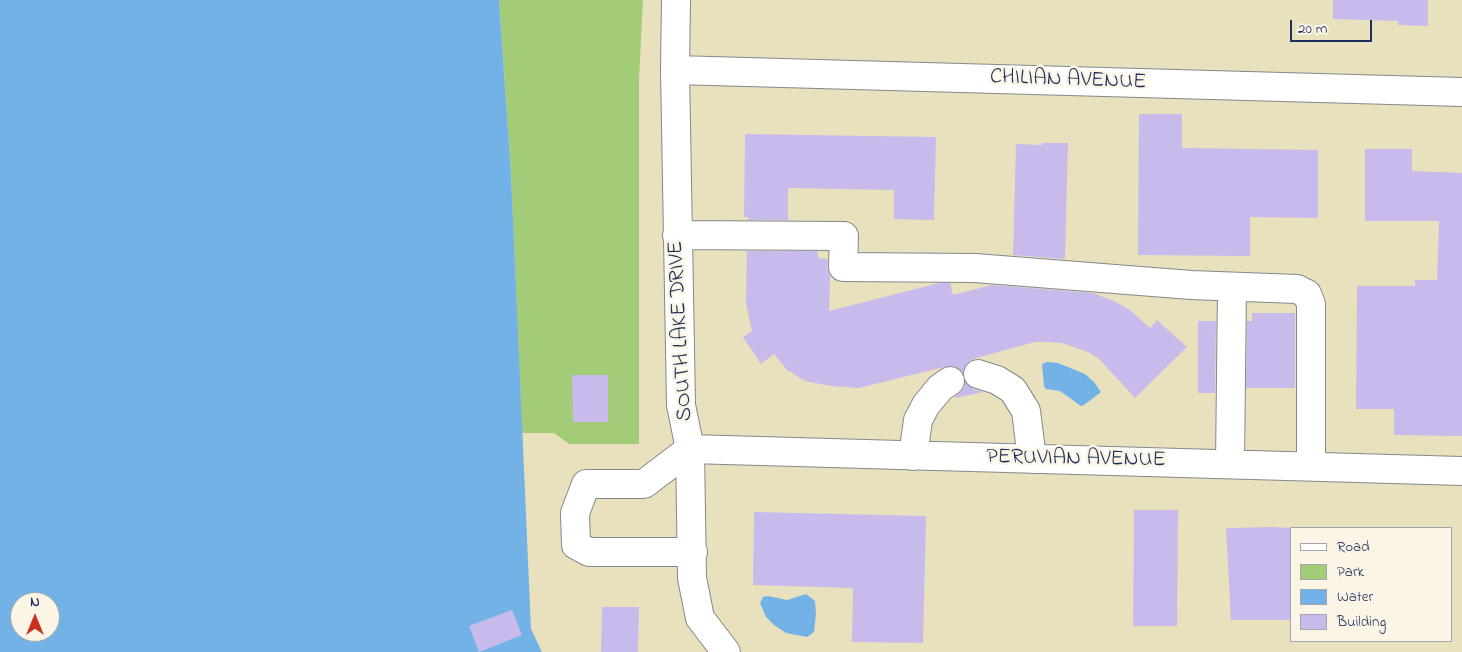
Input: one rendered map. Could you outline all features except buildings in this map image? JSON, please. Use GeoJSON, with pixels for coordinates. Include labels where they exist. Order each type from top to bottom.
{"type":"FeatureCollection","features":[{"type":"Feature","properties":{"kind":"street","name":"SOUTH LAKE DRIVE"},"geometry":{"type":"LineString","coordinates":[[676,0],[677,234],[681,405],[690,449],[692,578],[700,618],[726,652]]}},
{"type":"Feature","properties":{"kind":"street","name":"CHILIAN AVENUE"},"geometry":{"type":"LineString","coordinates":[[675,70],[1462,92]]}},
{"type":"Feature","properties":{"kind":"street"},"geometry":{"type":"LineString","coordinates":[[677,234],[844,236],[843,266],[975,268],[1232,287],[1297,289],[1307,294],[1310,304],[1310,466]]}},
{"type":"Feature","properties":{"kind":"street"},"geometry":{"type":"LineString","coordinates":[[1230,464],[1232,287]]}},
{"type":"Feature","properties":{"kind":"street"},"geometry":{"type":"LineString","coordinates":[[978,374],[997,380],[1013,390],[1026,411],[1032,459]]}},
{"type":"Feature","properties":{"kind":"street"},"geometry":{"type":"LineString","coordinates":[[912,456],[918,420],[926,405],[940,388],[950,381]]}},
{"type":"Feature","properties":{"kind":"street"},"geometry":{"type":"LineString","coordinates":[[690,449],[644,484],[586,484],[575,513],[576,545],[589,552],[693,552]]}},
{"type":"Feature","properties":{"kind":"street","name":"PERUVIAN AVENUE"},"geometry":{"type":"LineString","coordinates":[[690,449],[1462,471]]}},
{"type":"Feature","properties":{"kind":"green space"},"geometry":{"type":"Polygon","coordinates":[[[499,0],[643,0],[639,81],[639,444],[569,444],[554,433],[522,433],[511,173],[499,0]]]}},
{"type":"Feature","properties":{"kind":"water"},"geometry":{"type":"Polygon","coordinates":[[[0,0],[499,0],[511,173],[531,629],[542,652],[0,652],[0,0]]]}},
{"type":"Feature","properties":{"kind":"water"},"geometry":{"type":"Polygon","coordinates":[[[1047,362],[1058,363],[1085,374],[1101,392],[1081,406],[1060,391],[1046,389],[1044,386],[1042,364],[1047,362]]]}},
{"type":"Feature","properties":{"kind":"water"},"geometry":{"type":"Polygon","coordinates":[[[806,594],[815,601],[816,614],[814,632],[807,637],[786,633],[774,625],[766,617],[760,603],[763,597],[768,596],[787,600],[806,594]]]}}]}
